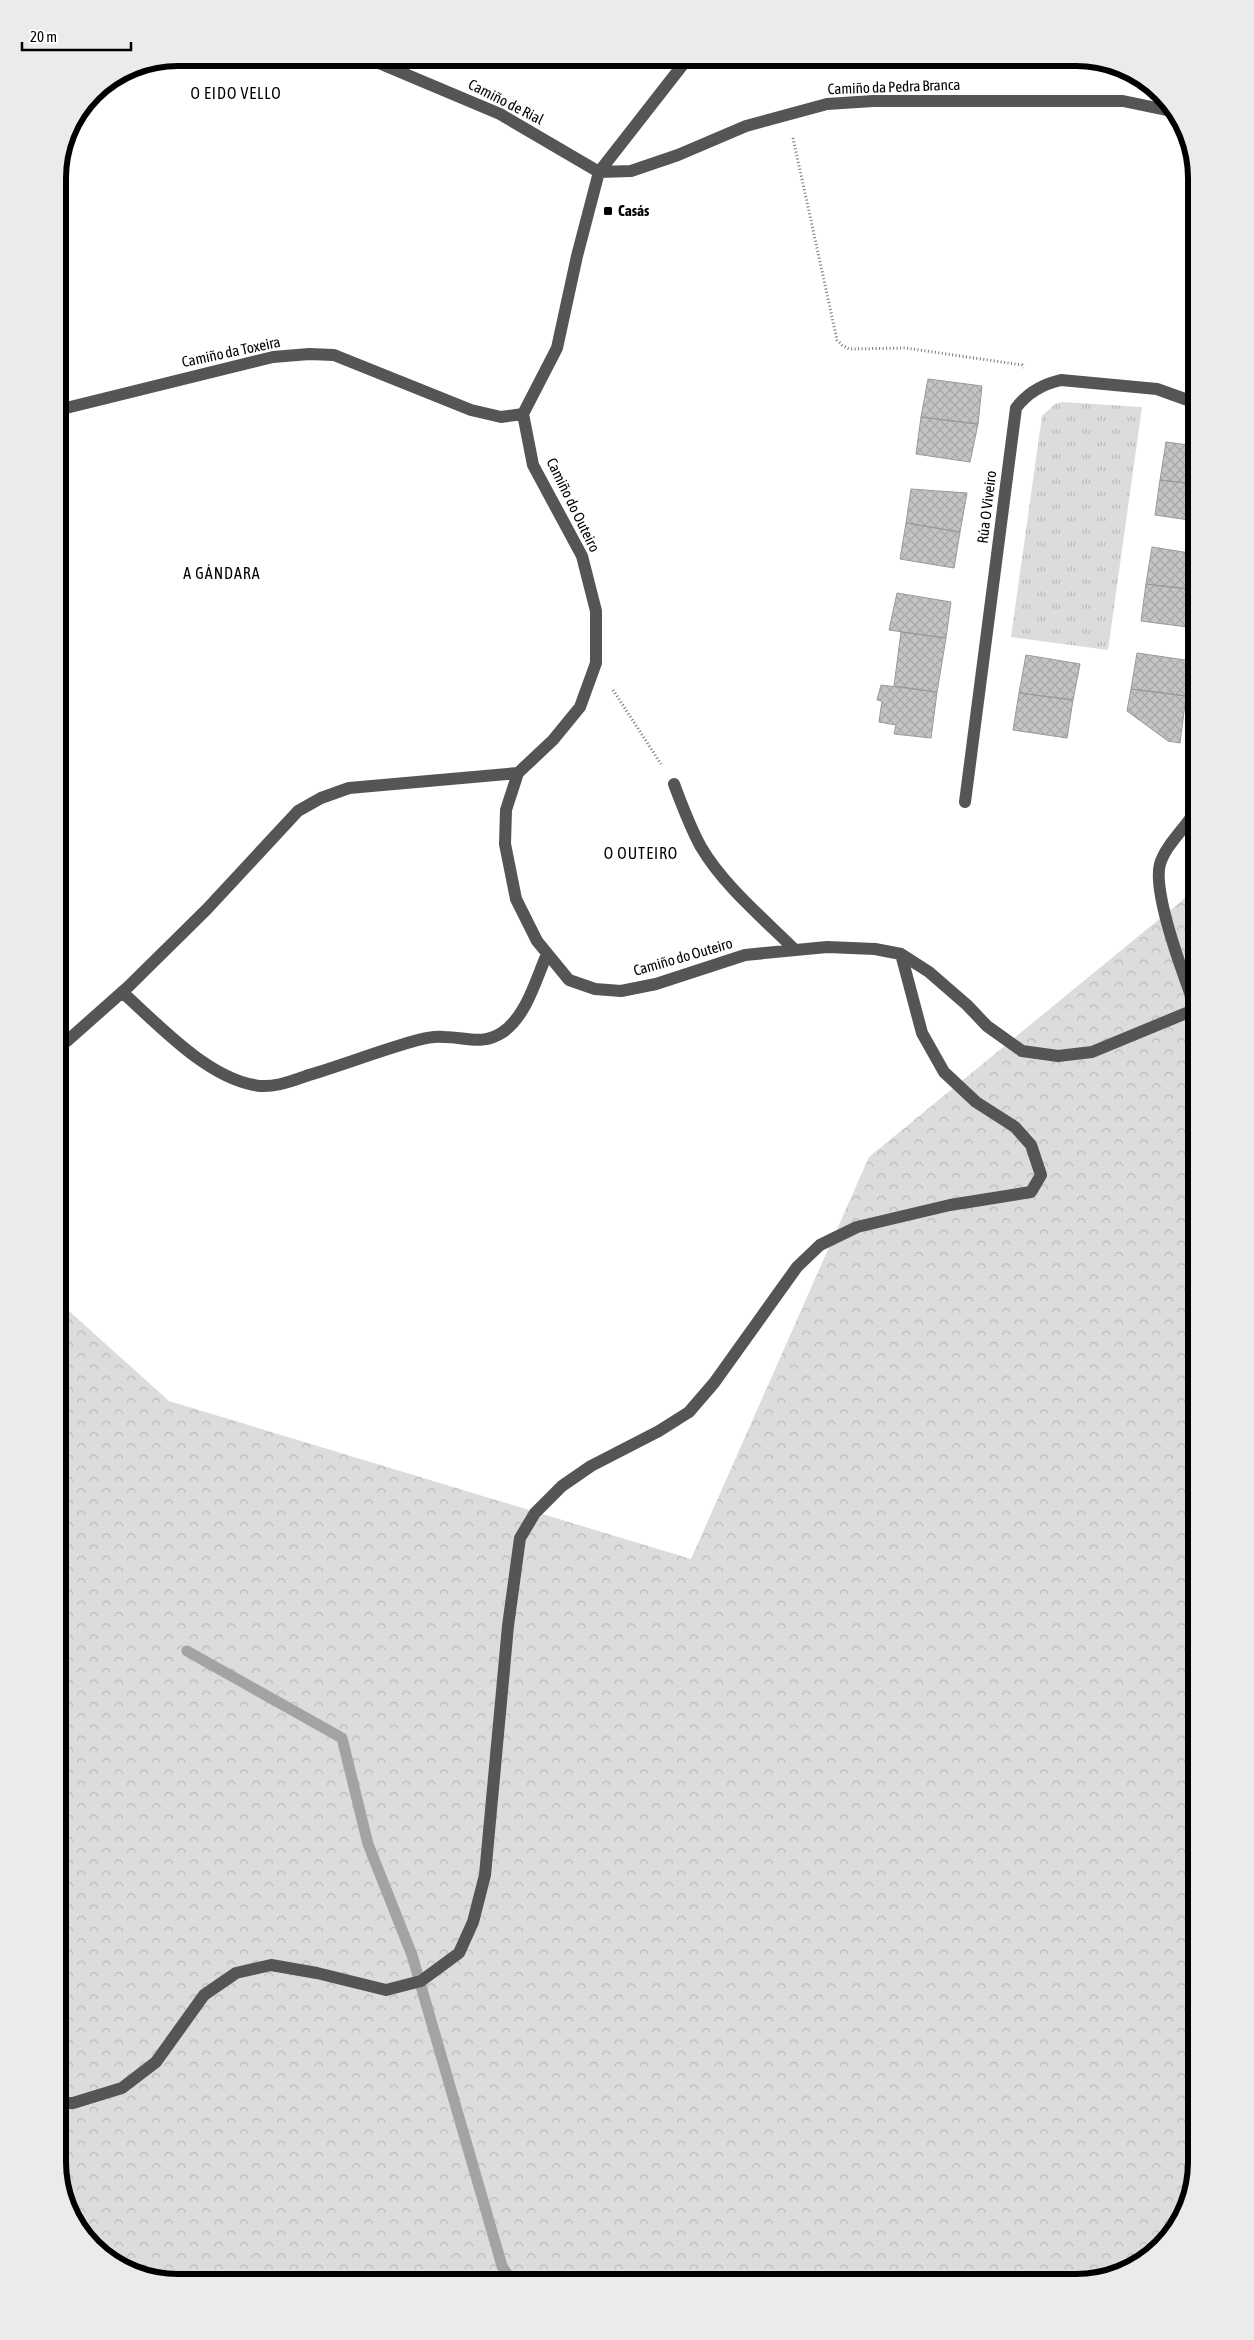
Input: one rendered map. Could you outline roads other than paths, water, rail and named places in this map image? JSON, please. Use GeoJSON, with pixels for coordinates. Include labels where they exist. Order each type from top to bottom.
{"type":"FeatureCollection","features":[{"type":"Feature","properties":{"kind":"street","name":"Camiño de Rial"},"geometry":{"type":"LineString","coordinates":[[386,66],[500,114],[599,172]]}},
{"type":"Feature","properties":{"kind":"street"},"geometry":{"type":"LineString","coordinates":[[523,414],[557,348],[577,256],[599,172],[682,66]]}},
{"type":"Feature","properties":{"kind":"street"},"geometry":{"type":"LineString","coordinates":[[1153,106],[1156,100]]}},
{"type":"Feature","properties":{"kind":"street","name":"Camiño da Pedra Branca"},"geometry":{"type":"LineString","coordinates":[[599,172],[631,171],[678,155],[746,126],[788,113],[827,104],[873,102],[1123,101],[1165,110]]}},
{"type":"Feature","properties":{"kind":"street","name":"Camiño da Toxeira"},"geometry":{"type":"LineString","coordinates":[[66,408],[273,357],[309,354],[334,356],[471,410],[501,417],[523,414]]}},
{"type":"Feature","properties":{"kind":"street","name":"Rúa O Viveiro"},"geometry":{"type":"LineString","coordinates":[[965,802],[1016,408],[1033,390],[1047,383],[1062,380],[1157,389],[1188,400]]}},
{"type":"Feature","properties":{"kind":"street","name":"Camiño do Outeiro"},"geometry":{"type":"LineString","coordinates":[[523,414],[533,465],[582,556],[596,610],[596,663],[580,707],[553,740],[518,773],[506,810],[505,844],[516,899],[537,941],[568,980],[595,989],[621,991],[656,984],[745,956],[827,947],[875,949],[902,954],[929,972],[986,1026],[1022,1050],[1058,1056],[1092,1052],[1188,1012]]}},
{"type":"Feature","properties":{"kind":"street"},"geometry":{"type":"LineString","coordinates":[[66,1041],[122,992],[207,909],[298,811],[321,798],[349,788],[518,773]]}},
{"type":"Feature","properties":{"kind":"street"},"geometry":{"type":"LineString","coordinates":[[674,784],[687,819],[702,848],[728,882],[795,950]]}},
{"type":"Feature","properties":{"kind":"street"},"geometry":{"type":"LineString","coordinates":[[1188,821],[1160,863],[1158,878],[1168,925],[1188,985]]}},
{"type":"Feature","properties":{"kind":"street"},"geometry":{"type":"LineString","coordinates":[[122,992],[201,1061],[232,1078],[255,1086],[280,1084],[419,1040],[444,1036],[466,1041],[486,1040],[502,1032],[514,1022],[524,1007],[547,954]]}},
{"type":"Feature","properties":{"kind":"street"},"geometry":{"type":"LineString","coordinates":[[66,2103],[73,2103],[122,2088],[156,2062],[204,1995],[236,1973],[271,1965],[317,1973],[386,1990],[421,1981],[459,1952],[473,1922],[485,1875],[508,1626],[520,1538],[535,1513],[562,1486],[591,1466],[659,1431],[690,1412],[797,1267],[820,1246],[857,1227],[950,1204],[1031,1192],[1041,1175],[1031,1145],[1015,1127],[976,1102],[944,1072],[922,1033],[902,954]]}},
{"type":"Feature","properties":{"kind":"waterway"},"geometry":{"type":"LineString","coordinates":[[187,1651],[342,1738],[368,1844],[412,1955],[502,2266],[507,2274]]}},
{"type":"Feature","properties":{"kind":"place","name":"Casás"},"geometry":{"type":"Point","coordinates":[608,211]}},
{"type":"Feature","properties":{"kind":"district","name":"O EIDO VELLO"},"geometry":{"type":"Point","coordinates":[236,93]}},
{"type":"Feature","properties":{"kind":"district","name":"A GÁNDARA"},"geometry":{"type":"Point","coordinates":[222,573]}},
{"type":"Feature","properties":{"kind":"district","name":"O OUTEIRO"},"geometry":{"type":"Point","coordinates":[641,853]}}]}
